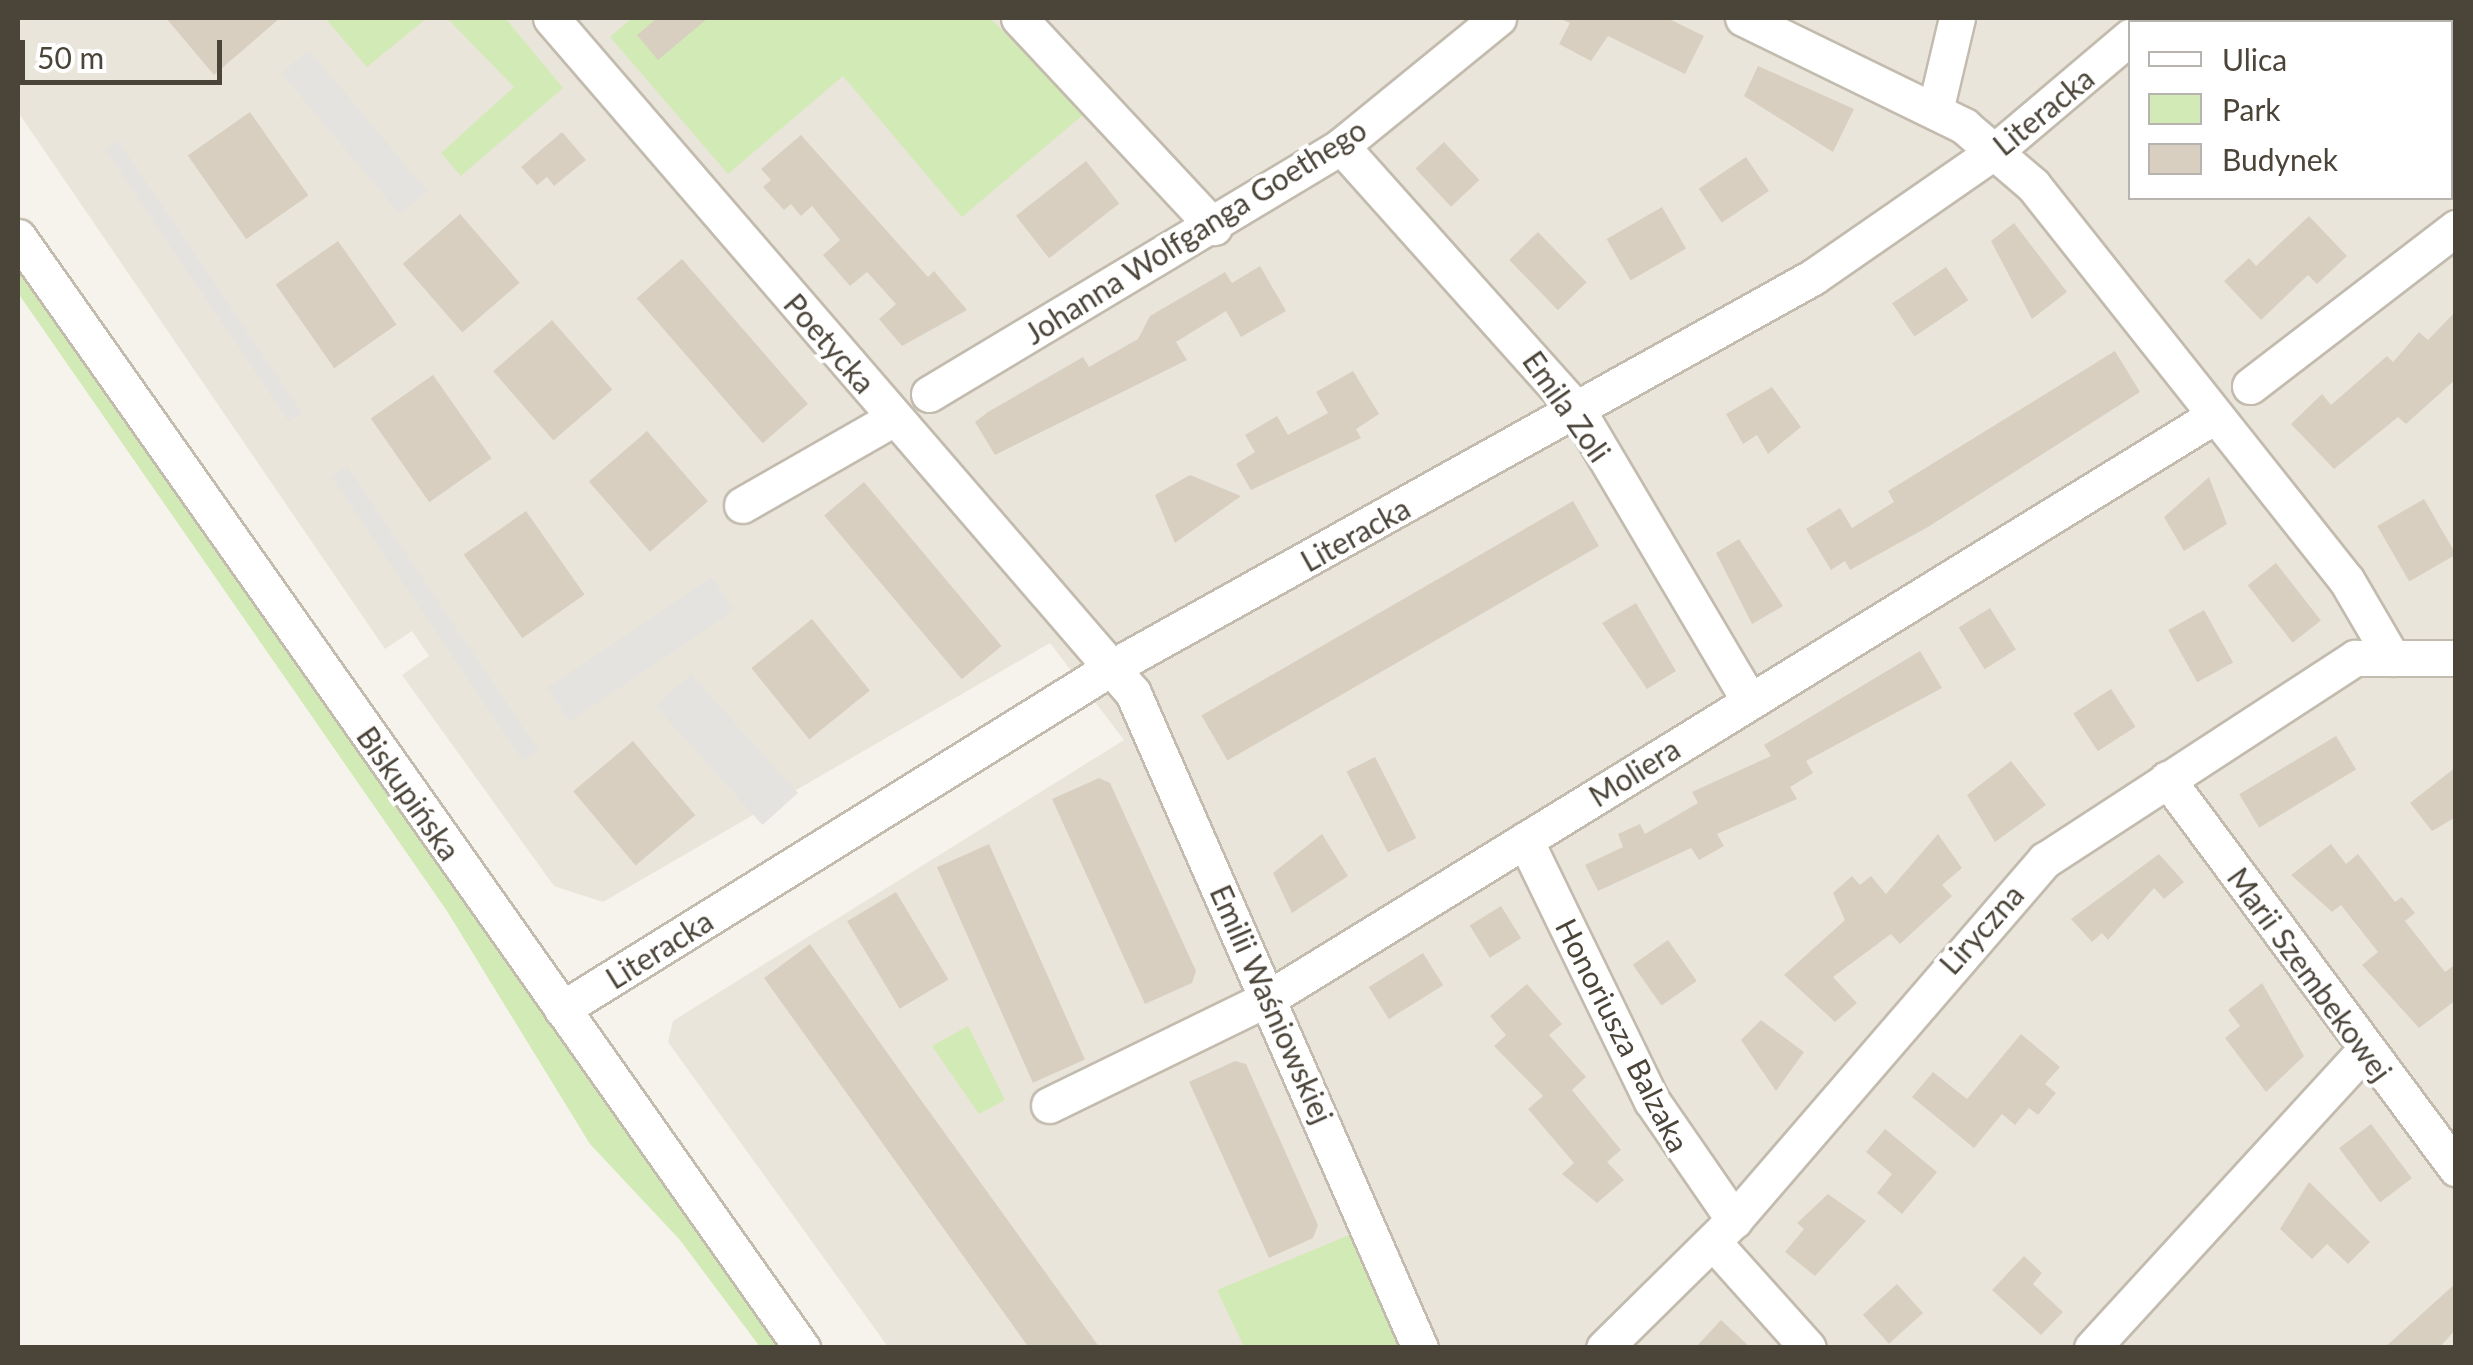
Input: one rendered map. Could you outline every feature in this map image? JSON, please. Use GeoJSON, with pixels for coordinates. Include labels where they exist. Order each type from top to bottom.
{"type":"FeatureCollection","features":[{"type":"Feature","properties":{"kind":"street"},"geometry":{"type":"LineString","coordinates":[[1019,18],[1214,227]]}},
{"type":"Feature","properties":{"kind":"street","name":"Johanna Wolfganga Goethego"},"geometry":{"type":"LineString","coordinates":[[929,394],[1214,227],[1342,146],[1498,18]]}},
{"type":"Feature","properties":{"kind":"street"},"geometry":{"type":"LineString","coordinates":[[1743,18],[1934,111],[1996,151],[2033,185],[2209,419],[2346,582],[2392,658]]}},
{"type":"Feature","properties":{"kind":"street"},"geometry":{"type":"LineString","coordinates":[[1934,111],[1957,18]]}},
{"type":"Feature","properties":{"kind":"street","name":"Poetycka"},"geometry":{"type":"LineString","coordinates":[[567,23],[894,418],[1109,669]]}},
{"type":"Feature","properties":{"kind":"street","name":"Literacka"},"geometry":{"type":"LineString","coordinates":[[562,1009],[1109,669],[1813,277],[1996,151],[2128,39]]}},
{"type":"Feature","properties":{"kind":"street","name":"Emila Zoli"},"geometry":{"type":"LineString","coordinates":[[1342,146],[1578,411],[1749,700]]}},
{"type":"Feature","properties":{"kind":"street"},"geometry":{"type":"LineString","coordinates":[[2250,386],[2456,228]]}},
{"type":"Feature","properties":{"kind":"street","name":"Biskupińska"},"geometry":{"type":"LineString","coordinates":[[18,237],[802,1348]]}},
{"type":"Feature","properties":{"kind":"street"},"geometry":{"type":"LineString","coordinates":[[742,506],[894,418]]}},
{"type":"Feature","properties":{"kind":"street","name":"Moliera"},"geometry":{"type":"LineString","coordinates":[[1048,1105],[1272,996],[2209,419]]}},
{"type":"Feature","properties":{"kind":"street","name":"Liryczna"},"geometry":{"type":"LineString","coordinates":[[1604,1348],[1723,1231],[2023,882],[2168,778],[2355,658],[2456,658]]}},
{"type":"Feature","properties":{"kind":"street","name":"Emilii Waśniowskiej"},"geometry":{"type":"LineString","coordinates":[[1109,669],[1133,693],[1272,996],[1420,1348]]}},
{"type":"Feature","properties":{"kind":"street","name":"Marii Szembekowej"},"geometry":{"type":"LineString","coordinates":[[2168,778],[2365,1050],[2456,1168]]}},
{"type":"Feature","properties":{"kind":"street","name":"Honoriusza Balzaka"},"geometry":{"type":"LineString","coordinates":[[1525,840],[1652,1102],[1723,1231],[1808,1348]]}},
{"type":"Feature","properties":{"kind":"street"},"geometry":{"type":"LineString","coordinates":[[2092,1348],[2365,1050]]}},
{"type":"Feature","properties":{"kind":"shaded area"},"geometry":{"type":"Polygon","coordinates":[[[18,18],[2455,18],[2455,1347],[888,1347],[668,1042],[673,1021],[1124,740],[1050,643],[603,902],[554,886],[402,675],[429,656],[412,631],[385,649],[18,112],[18,18]]]}},
{"type":"Feature","properties":{"kind":"shaded area"},"geometry":{"type":"Polygon","coordinates":[[[309,50],[427,191],[400,214],[281,73],[309,50]]]}},
{"type":"Feature","properties":{"kind":"shaded area"},"geometry":{"type":"Polygon","coordinates":[[[118,140],[302,413],[289,422],[105,149],[118,140]]]}},
{"type":"Feature","properties":{"kind":"shaded area"},"geometry":{"type":"Polygon","coordinates":[[[347,466],[539,750],[523,761],[331,477],[347,466]]]}},
{"type":"Feature","properties":{"kind":"shaded area"},"geometry":{"type":"Polygon","coordinates":[[[712,577],[734,610],[569,721],[547,688],[712,577]]]}},
{"type":"Feature","properties":{"kind":"shaded area"},"geometry":{"type":"Polygon","coordinates":[[[691,674],[798,793],[762,825],[655,706],[691,674]]]}},
{"type":"Feature","properties":{"kind":"green space"},"geometry":{"type":"Polygon","coordinates":[[[325,18],[427,18],[367,67],[325,18]]]}},
{"type":"Feature","properties":{"kind":"green space"},"geometry":{"type":"Polygon","coordinates":[[[447,18],[505,18],[563,88],[461,176],[441,153],[514,87],[447,18]]]}},
{"type":"Feature","properties":{"kind":"green space"},"geometry":{"type":"Polygon","coordinates":[[[632,18],[990,18],[1084,114],[962,217],[843,76],[728,174],[610,37],[632,18]]]}},
{"type":"Feature","properties":{"kind":"green space"},"geometry":{"type":"Polygon","coordinates":[[[18,251],[785,1347],[760,1347],[680,1240],[590,1144],[447,911],[18,293],[18,251]]]}},
{"type":"Feature","properties":{"kind":"green space"},"geometry":{"type":"Polygon","coordinates":[[[968,1026],[1005,1100],[979,1114],[932,1046],[968,1026]]]}},
{"type":"Feature","properties":{"kind":"green space"},"geometry":{"type":"Polygon","coordinates":[[[1349,1235],[1398,1347],[1244,1347],[1217,1290],[1349,1235]]]}},
{"type":"Feature","properties":{"kind":"building"},"geometry":{"type":"Polygon","coordinates":[[[166,18],[280,18],[214,75],[166,18]]]}},
{"type":"Feature","properties":{"kind":"building"},"geometry":{"type":"Polygon","coordinates":[[[657,18],[708,18],[658,60],[637,35],[657,18]]]}},
{"type":"Feature","properties":{"kind":"building"},"geometry":{"type":"Polygon","coordinates":[[[1558,18],[1667,18],[1704,36],[1685,74],[1608,36],[1591,61],[1559,44],[1570,23],[1558,18]]]}},
{"type":"Feature","properties":{"kind":"building"},"geometry":{"type":"Polygon","coordinates":[[[1758,66],[1854,109],[1833,152],[1744,96],[1758,66]]]}},
{"type":"Feature","properties":{"kind":"building"},"geometry":{"type":"Polygon","coordinates":[[[250,112],[309,196],[246,239],[188,156],[250,112]]]}},
{"type":"Feature","properties":{"kind":"building"},"geometry":{"type":"Polygon","coordinates":[[[562,132],[586,160],[554,186],[547,177],[537,185],[521,167],[562,132]]]}},
{"type":"Feature","properties":{"kind":"building"},"geometry":{"type":"Polygon","coordinates":[[[801,135],[928,277],[934,271],[967,310],[902,346],[879,319],[896,304],[867,272],[850,286],[823,255],[840,240],[812,206],[801,216],[791,204],[784,210],[763,187],[771,180],[761,169],[801,135]]]}},
{"type":"Feature","properties":{"kind":"building"},"geometry":{"type":"Polygon","coordinates":[[[1444,142],[1479,180],[1451,207],[1415,169],[1444,142]]]}},
{"type":"Feature","properties":{"kind":"building"},"geometry":{"type":"Polygon","coordinates":[[[1746,157],[1769,191],[1722,223],[1699,189],[1746,157]]]}},
{"type":"Feature","properties":{"kind":"building"},"geometry":{"type":"Polygon","coordinates":[[[1086,161],[1119,204],[1049,258],[1016,216],[1086,161]]]}},
{"type":"Feature","properties":{"kind":"building"},"geometry":{"type":"Polygon","coordinates":[[[1662,207],[1686,249],[1631,281],[1607,239],[1662,207]]]}},
{"type":"Feature","properties":{"kind":"building"},"geometry":{"type":"Polygon","coordinates":[[[460,214],[520,283],[462,333],[403,264],[460,214]]]}},
{"type":"Feature","properties":{"kind":"building"},"geometry":{"type":"Polygon","coordinates":[[[2309,216],[2347,256],[2317,284],[2308,275],[2261,320],[2224,281],[2249,258],[2256,266],[2309,216]]]}},
{"type":"Feature","properties":{"kind":"building"},"geometry":{"type":"Polygon","coordinates":[[[2014,223],[2067,292],[2032,319],[1991,241],[2014,223]]]}},
{"type":"Feature","properties":{"kind":"building"},"geometry":{"type":"Polygon","coordinates":[[[1538,232],[1587,282],[1558,310],[1509,260],[1538,232]]]}},
{"type":"Feature","properties":{"kind":"building"},"geometry":{"type":"Polygon","coordinates":[[[338,241],[397,325],[334,368],[276,285],[338,241]]]}},
{"type":"Feature","properties":{"kind":"building"},"geometry":{"type":"Polygon","coordinates":[[[682,259],[808,404],[763,443],[637,298],[682,259]]]}},
{"type":"Feature","properties":{"kind":"building"},"geometry":{"type":"Polygon","coordinates":[[[1260,266],[1286,311],[1241,337],[1226,311],[1176,342],[1187,360],[995,455],[975,422],[988,412],[1083,357],[1089,367],[1138,339],[1150,316],[1225,272],[1232,283],[1260,266]]]}},
{"type":"Feature","properties":{"kind":"building"},"geometry":{"type":"Polygon","coordinates":[[[1946,267],[1968,300],[1914,337],[1892,303],[1946,267]]]}},
{"type":"Feature","properties":{"kind":"building"},"geometry":{"type":"Polygon","coordinates":[[[2456,311],[2456,379],[2406,424],[2398,417],[2334,469],[2291,424],[2322,394],[2331,405],[2387,356],[2393,362],[2419,332],[2428,340],[2456,311]]]}},
{"type":"Feature","properties":{"kind":"building"},"geometry":{"type":"Polygon","coordinates":[[[552,320],[612,389],[553,441],[493,371],[552,320]]]}},
{"type":"Feature","properties":{"kind":"building"},"geometry":{"type":"Polygon","coordinates":[[[2115,351],[2140,392],[1928,527],[1850,570],[1845,561],[1831,570],[1806,529],[1840,508],[1852,528],[1894,502],[1888,491],[2115,351]]]}},
{"type":"Feature","properties":{"kind":"building"},"geometry":{"type":"Polygon","coordinates":[[[1353,371],[1379,414],[1356,429],[1361,438],[1251,490],[1236,464],[1255,452],[1245,435],[1277,416],[1288,435],[1328,413],[1316,392],[1353,371]]]}},
{"type":"Feature","properties":{"kind":"building"},"geometry":{"type":"Polygon","coordinates":[[[433,375],[492,459],[429,502],[371,419],[433,375]]]}},
{"type":"Feature","properties":{"kind":"building"},"geometry":{"type":"Polygon","coordinates":[[[1772,387],[1801,427],[1768,454],[1757,435],[1743,444],[1726,414],[1772,387]]]}},
{"type":"Feature","properties":{"kind":"building"},"geometry":{"type":"Polygon","coordinates":[[[647,431],[708,501],[650,552],[589,482],[647,431]]]}},
{"type":"Feature","properties":{"kind":"building"},"geometry":{"type":"Polygon","coordinates":[[[1190,475],[1241,496],[1175,543],[1155,495],[1190,475]]]}},
{"type":"Feature","properties":{"kind":"building"},"geometry":{"type":"Polygon","coordinates":[[[2209,477],[2227,524],[2184,551],[2164,517],[2209,477]]]}},
{"type":"Feature","properties":{"kind":"building"},"geometry":{"type":"Polygon","coordinates":[[[864,482],[1002,646],[962,679],[824,515],[864,482]]]}},
{"type":"Feature","properties":{"kind":"building"},"geometry":{"type":"Polygon","coordinates":[[[2424,499],[2456,554],[2409,581],[2377,526],[2424,499]]]}},
{"type":"Feature","properties":{"kind":"building"},"geometry":{"type":"Polygon","coordinates":[[[1573,501],[1599,546],[1227,761],[1201,716],[1573,501]]]}},
{"type":"Feature","properties":{"kind":"building"},"geometry":{"type":"Polygon","coordinates":[[[526,511],[585,595],[522,638],[464,555],[526,511]]]}},
{"type":"Feature","properties":{"kind":"building"},"geometry":{"type":"Polygon","coordinates":[[[1739,539],[1783,606],[1752,624],[1716,553],[1739,539]]]}},
{"type":"Feature","properties":{"kind":"building"},"geometry":{"type":"Polygon","coordinates":[[[2276,563],[2321,621],[2293,643],[2248,585],[2276,563]]]}},
{"type":"Feature","properties":{"kind":"building"},"geometry":{"type":"Polygon","coordinates":[[[1636,603],[1676,671],[1647,689],[1602,623],[1636,603]]]}},
{"type":"Feature","properties":{"kind":"building"},"geometry":{"type":"Polygon","coordinates":[[[1990,608],[2016,650],[1985,669],[1959,628],[1990,608]]]}},
{"type":"Feature","properties":{"kind":"building"},"geometry":{"type":"Polygon","coordinates":[[[2204,610],[2233,662],[2197,682],[2168,630],[2204,610]]]}},
{"type":"Feature","properties":{"kind":"building"},"geometry":{"type":"Polygon","coordinates":[[[812,619],[870,690],[809,740],[751,668],[812,619]]]}},
{"type":"Feature","properties":{"kind":"building"},"geometry":{"type":"Polygon","coordinates":[[[1920,651],[1942,688],[1806,761],[1813,773],[1790,787],[1797,799],[1717,834],[1724,846],[1699,860],[1691,848],[1598,891],[1585,865],[1623,847],[1618,834],[1640,824],[1645,834],[1698,803],[1692,792],[1771,756],[1764,745],[1920,651]]]}},
{"type":"Feature","properties":{"kind":"building"},"geometry":{"type":"Polygon","coordinates":[[[2111,689],[2136,727],[2098,751],[2073,714],[2111,689]]]}},
{"type":"Feature","properties":{"kind":"building"},"geometry":{"type":"Polygon","coordinates":[[[2336,736],[2356,769],[2259,828],[2239,794],[2336,736]]]}},
{"type":"Feature","properties":{"kind":"building"},"geometry":{"type":"Polygon","coordinates":[[[633,741],[695,815],[636,865],[573,791],[633,741]]]}},
{"type":"Feature","properties":{"kind":"building"},"geometry":{"type":"Polygon","coordinates":[[[1375,757],[1416,838],[1388,853],[1346,772],[1375,757]]]}},
{"type":"Feature","properties":{"kind":"building"},"geometry":{"type":"Polygon","coordinates":[[[2011,761],[2046,805],[1995,842],[1967,795],[2011,761]]]}},
{"type":"Feature","properties":{"kind":"building"},"geometry":{"type":"Polygon","coordinates":[[[2456,767],[2456,817],[2432,831],[2410,803],[2456,767]]]}},
{"type":"Feature","properties":{"kind":"building"},"geometry":{"type":"Polygon","coordinates":[[[1099,778],[1110,783],[1196,971],[1192,983],[1145,1004],[1052,799],[1099,778]]]}},
{"type":"Feature","properties":{"kind":"building"},"geometry":{"type":"Polygon","coordinates":[[[1322,834],[1348,876],[1292,913],[1273,873],[1322,834]]]}},
{"type":"Feature","properties":{"kind":"building"},"geometry":{"type":"Polygon","coordinates":[[[1938,834],[1962,868],[1942,885],[1952,896],[1900,944],[1891,934],[1833,977],[1857,1003],[1835,1022],[1784,975],[1845,920],[1833,893],[1852,876],[1860,885],[1871,876],[1886,894],[1938,834]]]}},
{"type":"Feature","properties":{"kind":"building"},"geometry":{"type":"Polygon","coordinates":[[[989,844],[1085,1060],[1033,1083],[937,867],[989,844]]]}},
{"type":"Feature","properties":{"kind":"building"},"geometry":{"type":"Polygon","coordinates":[[[2331,844],[2346,864],[2358,854],[2395,902],[2402,897],[2415,913],[2405,921],[2445,972],[2456,964],[2456,1000],[2419,1028],[2362,965],[2378,952],[2341,905],[2332,912],[2291,875],[2331,844]]]}},
{"type":"Feature","properties":{"kind":"building"},"geometry":{"type":"Polygon","coordinates":[[[2159,854],[2184,882],[2164,899],[2154,888],[2108,940],[2102,933],[2092,942],[2071,919],[2159,854]]]}},
{"type":"Feature","properties":{"kind":"building"},"geometry":{"type":"Polygon","coordinates":[[[896,892],[949,979],[900,1009],[847,921],[896,892]]]}},
{"type":"Feature","properties":{"kind":"building"},"geometry":{"type":"Polygon","coordinates":[[[1501,906],[1521,938],[1490,958],[1470,926],[1501,906]]]}},
{"type":"Feature","properties":{"kind":"building"},"geometry":{"type":"Polygon","coordinates":[[[1668,940],[1697,981],[1661,1006],[1633,965],[1668,940]]]}},
{"type":"Feature","properties":{"kind":"building"},"geometry":{"type":"Polygon","coordinates":[[[810,944],[1100,1348],[1029,1348],[764,978],[810,944]]]}},
{"type":"Feature","properties":{"kind":"building"},"geometry":{"type":"Polygon","coordinates":[[[1423,953],[1443,985],[1389,1019],[1369,987],[1423,953]]]}},
{"type":"Feature","properties":{"kind":"building"},"geometry":{"type":"Polygon","coordinates":[[[2262,983],[2304,1056],[2266,1092],[2225,1038],[2240,1026],[2228,1010],[2262,983]]]}},
{"type":"Feature","properties":{"kind":"building"},"geometry":{"type":"Polygon","coordinates":[[[1527,984],[1562,1024],[1549,1035],[1586,1077],[1572,1090],[1621,1150],[1607,1162],[1624,1180],[1597,1203],[1562,1174],[1574,1163],[1528,1109],[1543,1096],[1494,1046],[1506,1035],[1490,1016],[1527,984]]]}},
{"type":"Feature","properties":{"kind":"building"},"geometry":{"type":"Polygon","coordinates":[[[1761,1020],[1804,1052],[1776,1091],[1741,1040],[1761,1020]]]}},
{"type":"Feature","properties":{"kind":"building"},"geometry":{"type":"Polygon","coordinates":[[[2021,1034],[2060,1067],[2045,1084],[2056,1093],[2038,1115],[2029,1108],[2015,1125],[2002,1114],[1974,1148],[1912,1097],[1933,1072],[1967,1099],[2021,1034]]]}},
{"type":"Feature","properties":{"kind":"building"},"geometry":{"type":"Polygon","coordinates":[[[1235,1061],[1246,1064],[1318,1225],[1313,1238],[1269,1258],[1189,1082],[1235,1061]]]}},
{"type":"Feature","properties":{"kind":"building"},"geometry":{"type":"Polygon","coordinates":[[[2371,1124],[2412,1178],[2380,1202],[2339,1148],[2371,1124]]]}},
{"type":"Feature","properties":{"kind":"building"},"geometry":{"type":"Polygon","coordinates":[[[1885,1129],[1937,1172],[1902,1214],[1877,1193],[1892,1174],[1866,1152],[1885,1129]]]}},
{"type":"Feature","properties":{"kind":"building"},"geometry":{"type":"Polygon","coordinates":[[[2309,1182],[2370,1242],[2348,1264],[2327,1244],[2312,1259],[2280,1229],[2309,1182]]]}},
{"type":"Feature","properties":{"kind":"building"},"geometry":{"type":"Polygon","coordinates":[[[1828,1194],[1866,1221],[1815,1276],[1785,1252],[1804,1229],[1797,1223],[1828,1194]]]}},
{"type":"Feature","properties":{"kind":"building"},"geometry":{"type":"Polygon","coordinates":[[[2024,1256],[2042,1273],[2033,1284],[2063,1312],[2041,1335],[1992,1290],[2024,1256]]]}},
{"type":"Feature","properties":{"kind":"building"},"geometry":{"type":"Polygon","coordinates":[[[2456,1283],[2456,1329],[2439,1348],[2384,1348],[2456,1283]]]}},
{"type":"Feature","properties":{"kind":"building"},"geometry":{"type":"Polygon","coordinates":[[[1897,1284],[1923,1313],[1889,1344],[1863,1315],[1897,1284]]]}},
{"type":"Feature","properties":{"kind":"building"},"geometry":{"type":"Polygon","coordinates":[[[1721,1320],[1751,1348],[1695,1348],[1721,1320]]]}}]}
